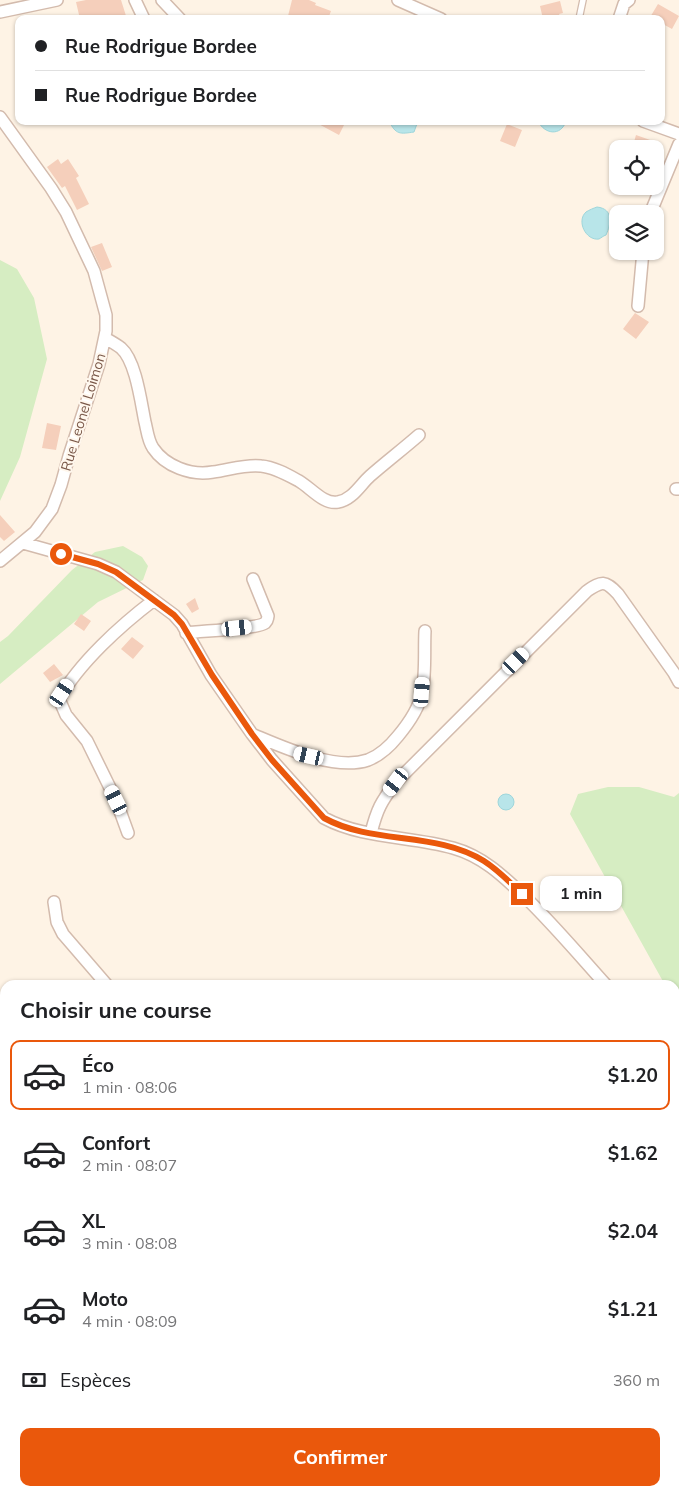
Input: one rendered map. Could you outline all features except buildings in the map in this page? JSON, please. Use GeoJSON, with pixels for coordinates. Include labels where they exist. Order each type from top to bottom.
{"type":"FeatureCollection","features":[{"type":"Feature","properties":{"kind":"street"},"geometry":{"type":"LineString","coordinates":[[0,12],[56,0]]}},
{"type":"Feature","properties":{"kind":"street"},"geometry":{"type":"LineString","coordinates":[[135,0],[142,15]]}},
{"type":"Feature","properties":{"kind":"street"},"geometry":{"type":"LineString","coordinates":[[162,0],[176,15]]}},
{"type":"Feature","properties":{"kind":"street"},"geometry":{"type":"LineString","coordinates":[[398,0],[432,15]]}},
{"type":"Feature","properties":{"kind":"street"},"geometry":{"type":"LineString","coordinates":[[620,15],[624,4],[629,0]]}},
{"type":"Feature","properties":{"kind":"street","name":"Rue Leonel Loimon"},"geometry":{"type":"LineString","coordinates":[[0,117],[59,200],[91,263],[98,281],[106,315],[105,338],[100,364],[52,509],[35,532],[0,561]]}},
{"type":"Feature","properties":{"kind":"street"},"geometry":{"type":"LineString","coordinates":[[653,125],[679,134]]}},
{"type":"Feature","properties":{"kind":"street"},"geometry":{"type":"LineString","coordinates":[[654,205],[679,144]]}},
{"type":"Feature","properties":{"kind":"street"},"geometry":{"type":"LineString","coordinates":[[638,306],[642,260]]}},
{"type":"Feature","properties":{"kind":"street"},"geometry":{"type":"LineString","coordinates":[[105,338],[122,349],[129,359],[137,382],[146,428],[152,447],[165,461],[176,467],[193,472],[210,473],[244,466],[262,466],[276,470],[300,482],[330,503],[338,502],[346,500],[369,477],[419,435]]}},
{"type":"Feature","properties":{"kind":"street"},"geometry":{"type":"LineString","coordinates":[[23,543],[116,572],[174,615],[182,624],[212,675],[252,734],[272,760],[324,818],[334,824],[371,833],[446,846],[483,860],[498,871],[546,917],[602,980]]}},
{"type":"Feature","properties":{"kind":"street"},"geometry":{"type":"LineString","coordinates":[[186,632],[264,624],[268,616],[253,579]]}},
{"type":"Feature","properties":{"kind":"street"},"geometry":{"type":"LineString","coordinates":[[371,833],[379,806],[396,782],[587,591],[598,583],[605,583],[618,594],[679,682]]}},
{"type":"Feature","properties":{"kind":"street"},"geometry":{"type":"LineString","coordinates":[[128,832],[116,800],[88,741],[66,714],[59,699],[75,674],[133,616],[154,600]]}},
{"type":"Feature","properties":{"kind":"street"},"geometry":{"type":"LineString","coordinates":[[252,734],[298,753],[345,763],[369,759],[384,751],[406,727],[419,703],[422,692],[425,631]]}},
{"type":"Feature","properties":{"kind":"street"},"geometry":{"type":"LineString","coordinates":[[54,902],[57,922],[63,934],[103,980]]}},
{"type":"Feature","properties":{"kind":"lane"},"geometry":{"type":"LineString","coordinates":[[580,15],[583,0]]}},
{"type":"Feature","properties":{"kind":"green space"},"geometry":{"type":"Polygon","coordinates":[[[0,260],[17,269],[34,298],[47,359],[20,457],[0,501],[0,260]]]}},
{"type":"Feature","properties":{"kind":"green space"},"geometry":{"type":"Polygon","coordinates":[[[123,546],[142,557],[148,566],[143,580],[98,602],[0,684],[0,642],[72,570],[95,552],[123,546]]]}},
{"type":"Feature","properties":{"kind":"green space"},"geometry":{"type":"Polygon","coordinates":[[[608,787],[639,787],[674,797],[679,793],[679,980],[662,980],[570,814],[578,794],[608,787]]]}},
{"type":"Feature","properties":{"kind":"water"},"geometry":{"type":"Polygon","coordinates":[[[392,125],[417,125],[414,132],[405,133],[394,129],[392,125]]]}},
{"type":"Feature","properties":{"kind":"water"},"geometry":{"type":"Polygon","coordinates":[[[541,125],[564,125],[560,130],[552,132],[544,129],[541,125]]]}},
{"type":"Feature","properties":{"kind":"water"},"geometry":{"type":"Polygon","coordinates":[[[597,207],[602,208],[609,214],[609,226],[606,235],[599,239],[594,239],[587,234],[582,225],[583,216],[586,212],[597,207]]]}},
{"type":"Feature","properties":{"kind":"water"},"geometry":{"type":"Polygon","coordinates":[[[503,794],[509,794],[514,799],[512,808],[503,810],[498,805],[498,799],[503,794]]]}},
{"type":"Feature","properties":{"kind":"route"},"geometry":{"type":"LineString","coordinates":[[61,554],[98,564],[116,572],[174,615],[182,624],[191,642],[252,734],[272,760],[324,818],[334,824],[348,828],[454,848],[483,860],[498,871],[522,894]]}}]}
